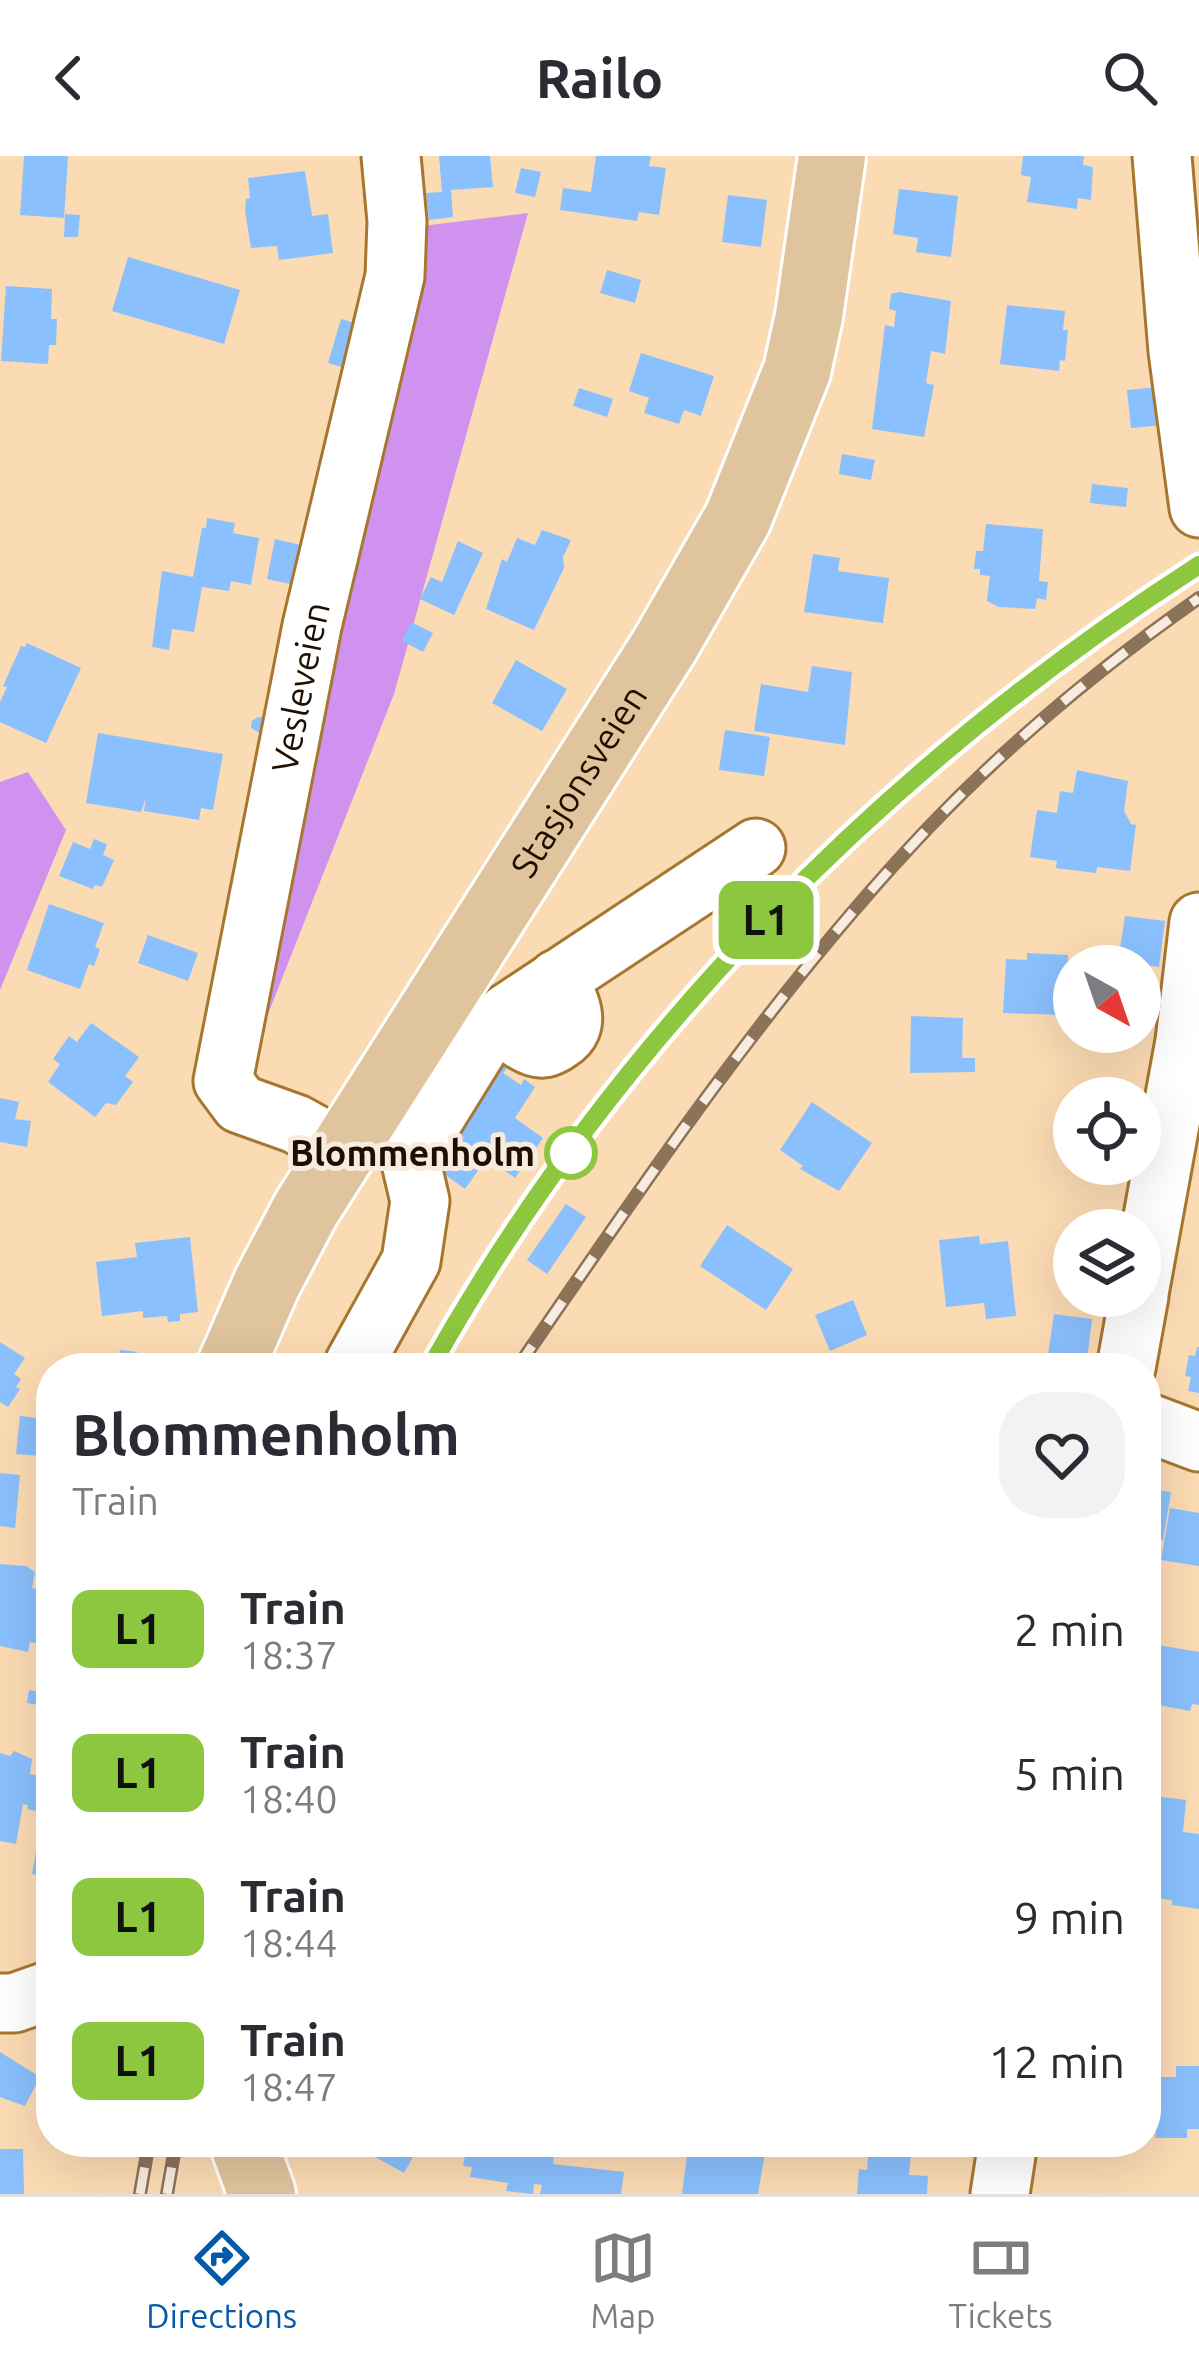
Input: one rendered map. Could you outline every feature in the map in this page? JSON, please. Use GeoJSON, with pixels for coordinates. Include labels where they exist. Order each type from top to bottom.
{"type":"FeatureCollection","features":[{"type":"Feature","properties":{"kind":"main road","name":"Stasjonsveien"},"geometry":{"type":"LineString","coordinates":[[237,1353],[306,1209],[665,645],[739,518],[797,370],[832,156]]}},
{"type":"Feature","properties":{"kind":"main road"},"geometry":{"type":"LineString","coordinates":[[248,2157],[262,2194]]}},
{"type":"Feature","properties":{"kind":"street","name":"Vesleveien"},"geometry":{"type":"LineString","coordinates":[[344,1150],[296,1124],[280,1093],[240,1104],[223,1082],[312,626],[394,276],[397,221],[391,156]]}},
{"type":"Feature","properties":{"kind":"street"},"geometry":{"type":"LineString","coordinates":[[1162,156],[1178,351],[1199,508]]}},
{"type":"Feature","properties":{"kind":"street"},"geometry":{"type":"LineString","coordinates":[[461,962],[503,1017],[531,1046],[543,1049],[568,1035],[574,1017],[557,979],[756,848]]}},
{"type":"Feature","properties":{"kind":"street"},"geometry":{"type":"LineString","coordinates":[[1154,1209],[1185,1041],[1199,922]]}},
{"type":"Feature","properties":{"kind":"street"},"geometry":{"type":"LineString","coordinates":[[360,1353],[411,1261],[421,1201],[410,1158],[503,1017]]}},
{"type":"Feature","properties":{"kind":"street"},"geometry":{"type":"LineString","coordinates":[[1129,1353],[1135,1317]]}},
{"type":"Feature","properties":{"kind":"street"},"geometry":{"type":"LineString","coordinates":[[1161,1427],[1199,1442]]}},
{"type":"Feature","properties":{"kind":"street"},"geometry":{"type":"LineString","coordinates":[[0,2003],[36,1995]]}},
{"type":"Feature","properties":{"kind":"street"},"geometry":{"type":"LineString","coordinates":[[1000,2194],[1006,2157]]}},
{"type":"Feature","properties":{"kind":"shaded area"},"geometry":{"type":"Polygon","coordinates":[[[528,213],[394,694],[259,1037],[414,227],[528,213]]]}},
{"type":"Feature","properties":{"kind":"shaded area"},"geometry":{"type":"Polygon","coordinates":[[[28,772],[66,830],[0,990],[0,782],[28,772]]]}},
{"type":"Feature","properties":{"kind":"building"},"geometry":{"type":"Polygon","coordinates":[[[24,156],[68,156],[64,218],[20,215],[24,156]]]}},
{"type":"Feature","properties":{"kind":"building"},"geometry":{"type":"Polygon","coordinates":[[[439,156],[490,156],[493,187],[451,190],[453,217],[429,220],[426,193],[442,192],[439,156]]]}},
{"type":"Feature","properties":{"kind":"building"},"geometry":{"type":"Polygon","coordinates":[[[596,156],[651,156],[649,166],[666,168],[659,215],[639,212],[637,221],[560,210],[563,188],[591,192],[596,156]]]}},
{"type":"Feature","properties":{"kind":"building"},"geometry":{"type":"Polygon","coordinates":[[[1023,156],[1084,156],[1083,165],[1093,167],[1091,200],[1078,198],[1077,209],[1027,202],[1031,177],[1021,175],[1023,156]]]}},
{"type":"Feature","properties":{"kind":"building"},"geometry":{"type":"Polygon","coordinates":[[[521,168],[541,172],[535,197],[515,193],[521,168]]]}},
{"type":"Feature","properties":{"kind":"building"},"geometry":{"type":"Polygon","coordinates":[[[305,171],[312,216],[328,214],[333,253],[279,260],[277,246],[251,248],[245,211],[250,198],[248,178],[305,171]]]}},
{"type":"Feature","properties":{"kind":"building"},"geometry":{"type":"Polygon","coordinates":[[[899,189],[958,196],[951,257],[916,252],[918,238],[893,234],[899,189]]]}},
{"type":"Feature","properties":{"kind":"building"},"geometry":{"type":"Polygon","coordinates":[[[728,195],[767,200],[761,247],[722,242],[728,195]]]}},
{"type":"Feature","properties":{"kind":"building"},"geometry":{"type":"Polygon","coordinates":[[[65,214],[80,215],[78,237],[64,237],[65,214]]]}},
{"type":"Feature","properties":{"kind":"building"},"geometry":{"type":"Polygon","coordinates":[[[128,257],[240,290],[224,344],[112,311],[128,257]]]}},
{"type":"Feature","properties":{"kind":"building"},"geometry":{"type":"Polygon","coordinates":[[[607,270],[641,280],[635,303],[600,293],[607,270]]]}},
{"type":"Feature","properties":{"kind":"building"},"geometry":{"type":"Polygon","coordinates":[[[6,286],[52,289],[56,345],[49,345],[48,364],[1,361],[6,286]]]}},
{"type":"Feature","properties":{"kind":"building"},"geometry":{"type":"Polygon","coordinates":[[[891,294],[951,301],[945,354],[931,351],[926,383],[934,385],[924,437],[872,429],[885,325],[894,327],[891,294]]]}},
{"type":"Feature","properties":{"kind":"building"},"geometry":{"type":"Polygon","coordinates":[[[1007,305],[1065,311],[1065,361],[1060,360],[1059,371],[1000,364],[1007,305]]]}},
{"type":"Feature","properties":{"kind":"building"},"geometry":{"type":"Polygon","coordinates":[[[341,319],[362,325],[349,369],[328,363],[341,319]]]}},
{"type":"Feature","properties":{"kind":"building"},"geometry":{"type":"Polygon","coordinates":[[[641,353],[714,376],[701,416],[684,410],[679,424],[644,413],[649,398],[629,391],[641,353]]]}},
{"type":"Feature","properties":{"kind":"building"},"geometry":{"type":"Polygon","coordinates":[[[1159,387],[1163,425],[1131,428],[1127,390],[1159,387]]]}},
{"type":"Feature","properties":{"kind":"building"},"geometry":{"type":"Polygon","coordinates":[[[579,388],[613,399],[607,417],[573,406],[579,388]]]}},
{"type":"Feature","properties":{"kind":"building"},"geometry":{"type":"Polygon","coordinates":[[[842,454],[875,460],[871,480],[839,474],[842,454]]]}},
{"type":"Feature","properties":{"kind":"building"},"geometry":{"type":"Polygon","coordinates":[[[1092,484],[1128,488],[1126,507],[1090,503],[1092,484]]]}},
{"type":"Feature","properties":{"kind":"building"},"geometry":{"type":"Polygon","coordinates":[[[207,518],[235,523],[233,533],[259,538],[251,585],[231,581],[229,591],[202,587],[194,632],[172,629],[169,650],[152,647],[162,571],[193,577],[207,518]]]}},
{"type":"Feature","properties":{"kind":"building"},"geometry":{"type":"Polygon","coordinates":[[[986,524],[1043,529],[1039,581],[1048,582],[1046,600],[1037,598],[1035,609],[999,607],[987,601],[990,576],[974,569],[976,551],[983,551],[986,524]]]}},
{"type":"Feature","properties":{"kind":"building"},"geometry":{"type":"Polygon","coordinates":[[[542,530],[571,540],[563,557],[564,568],[534,630],[486,609],[502,559],[507,562],[517,538],[535,545],[542,530]]]}},
{"type":"Feature","properties":{"kind":"building"},"geometry":{"type":"Polygon","coordinates":[[[275,539],[313,548],[304,587],[267,579],[275,539]]]}},
{"type":"Feature","properties":{"kind":"building"},"geometry":{"type":"Polygon","coordinates":[[[458,541],[483,553],[454,615],[420,599],[431,577],[442,582],[458,541]]]}},
{"type":"Feature","properties":{"kind":"building"},"geometry":{"type":"Polygon","coordinates":[[[813,554],[840,558],[838,571],[889,578],[883,623],[804,612],[813,554]]]}},
{"type":"Feature","properties":{"kind":"building"},"geometry":{"type":"Polygon","coordinates":[[[411,622],[433,633],[423,652],[402,641],[411,622]]]}},
{"type":"Feature","properties":{"kind":"building"},"geometry":{"type":"Polygon","coordinates":[[[27,643],[81,668],[46,743],[0,722],[0,702],[7,687],[3,686],[21,646],[27,643]]]}},
{"type":"Feature","properties":{"kind":"building"},"geometry":{"type":"Polygon","coordinates":[[[516,660],[567,689],[542,731],[492,703],[516,660]]]}},
{"type":"Feature","properties":{"kind":"building"},"geometry":{"type":"Polygon","coordinates":[[[812,666],[852,672],[845,745],[754,731],[761,684],[808,692],[812,666]]]}},
{"type":"Feature","properties":{"kind":"building"},"geometry":{"type":"Polygon","coordinates":[[[258,717],[266,718],[263,735],[251,728],[258,717]]]}},
{"type":"Feature","properties":{"kind":"building"},"geometry":{"type":"Polygon","coordinates":[[[725,730],[770,737],[764,776],[719,770],[725,730]]]}},
{"type":"Feature","properties":{"kind":"building"},"geometry":{"type":"Polygon","coordinates":[[[98,733],[223,754],[213,810],[201,808],[199,820],[144,811],[146,798],[141,812],[86,803],[98,733]]]}},
{"type":"Feature","properties":{"kind":"building"},"geometry":{"type":"Polygon","coordinates":[[[1077,770],[1128,781],[1124,811],[1136,825],[1130,871],[1056,868],[1057,861],[1030,857],[1037,810],[1057,813],[1060,791],[1073,793],[1077,770]]]}},
{"type":"Feature","properties":{"kind":"building"},"geometry":{"type":"Polygon","coordinates":[[[94,839],[107,844],[103,855],[114,860],[102,887],[93,889],[59,876],[73,842],[90,849],[94,839]]]}},
{"type":"Feature","properties":{"kind":"building"},"geometry":{"type":"Polygon","coordinates":[[[49,904],[104,923],[94,966],[89,964],[80,989],[27,970],[49,904]]]}},
{"type":"Feature","properties":{"kind":"building"},"geometry":{"type":"Polygon","coordinates":[[[1125,916],[1165,921],[1161,952],[1161,945],[1120,945],[1125,916]]]}},
{"type":"Feature","properties":{"kind":"building"},"geometry":{"type":"Polygon","coordinates":[[[148,935],[198,953],[188,981],[138,963],[148,935]]]}},
{"type":"Feature","properties":{"kind":"building"},"geometry":{"type":"Polygon","coordinates":[[[1027,953],[1053,954],[1053,1015],[1003,1013],[1006,959],[1027,960],[1027,953]]]}},
{"type":"Feature","properties":{"kind":"building"},"geometry":{"type":"Polygon","coordinates":[[[911,1016],[963,1018],[962,1058],[975,1058],[975,1072],[910,1073],[911,1016]]]}},
{"type":"Feature","properties":{"kind":"building"},"geometry":{"type":"Polygon","coordinates":[[[91,1023],[139,1057],[125,1076],[133,1082],[116,1105],[106,1103],[95,1117],[48,1082],[60,1064],[53,1059],[69,1036],[77,1042],[91,1023]]]}},
{"type":"Feature","properties":{"kind":"building","name":"Blommenholm"},"geometry":{"type":"Polygon","coordinates":[[[496,1059],[508,1067],[503,1073],[521,1085],[524,1079],[535,1087],[515,1118],[543,1138],[515,1178],[487,1158],[465,1189],[422,1158],[496,1059]]]}},
{"type":"Feature","properties":{"kind":"building"},"geometry":{"type":"Polygon","coordinates":[[[0,1098],[19,1102],[15,1119],[31,1121],[27,1147],[0,1142],[0,1098]]]}},
{"type":"Feature","properties":{"kind":"building"},"geometry":{"type":"Polygon","coordinates":[[[812,1102],[872,1143],[839,1191],[800,1169],[803,1166],[780,1150],[812,1102]]]}},
{"type":"Feature","properties":{"kind":"building"},"geometry":{"type":"Polygon","coordinates":[[[566,1204],[586,1217],[547,1274],[527,1260],[566,1204]]]}},
{"type":"Feature","properties":{"kind":"building"},"geometry":{"type":"Polygon","coordinates":[[[727,1225],[793,1269],[766,1310],[700,1266],[727,1225]]]}},
{"type":"Feature","properties":{"kind":"building"},"geometry":{"type":"Polygon","coordinates":[[[979,1236],[980,1244],[1008,1241],[1016,1316],[986,1319],[984,1303],[946,1307],[939,1240],[979,1236]]]}},
{"type":"Feature","properties":{"kind":"building"},"geometry":{"type":"Polygon","coordinates":[[[190,1237],[198,1312],[180,1314],[180,1321],[168,1322],[167,1316],[143,1318],[143,1311],[102,1316],[96,1262],[137,1257],[135,1243],[190,1237]]]}},
{"type":"Feature","properties":{"kind":"building"},"geometry":{"type":"Polygon","coordinates":[[[853,1300],[867,1335],[830,1351],[815,1315],[853,1300]]]}},
{"type":"Feature","properties":{"kind":"building"},"geometry":{"type":"Polygon","coordinates":[[[1054,1317],[1092,1319],[1088,1353],[1048,1353],[1054,1317]]]}},
{"type":"Feature","properties":{"kind":"building"},"geometry":{"type":"Polygon","coordinates":[[[0,1342],[25,1358],[14,1374],[21,1379],[16,1387],[20,1389],[8,1407],[0,1402],[0,1342]]]}},
{"type":"Feature","properties":{"kind":"building"},"geometry":{"type":"Polygon","coordinates":[[[1197,1347],[1199,1393],[1188,1391],[1191,1377],[1185,1376],[1189,1355],[1195,1356],[1197,1347]]]}},
{"type":"Feature","properties":{"kind":"building"},"geometry":{"type":"Polygon","coordinates":[[[20,1416],[36,1418],[36,1456],[16,1454],[20,1416]]]}},
{"type":"Feature","properties":{"kind":"building"},"geometry":{"type":"Polygon","coordinates":[[[0,1473],[20,1475],[15,1528],[0,1526],[0,1473]]]}},
{"type":"Feature","properties":{"kind":"building"},"geometry":{"type":"Polygon","coordinates":[[[1161,1490],[1171,1492],[1161,1540],[1161,1490]]]}},
{"type":"Feature","properties":{"kind":"building"},"geometry":{"type":"Polygon","coordinates":[[[1170,1508],[1199,1513],[1199,1566],[1161,1560],[1170,1508]]]}},
{"type":"Feature","properties":{"kind":"building"},"geometry":{"type":"Polygon","coordinates":[[[0,1564],[26,1566],[35,1572],[36,1643],[30,1642],[28,1652],[0,1646],[0,1564]]]}},
{"type":"Feature","properties":{"kind":"building"},"geometry":{"type":"Polygon","coordinates":[[[1161,1646],[1199,1652],[1199,1705],[1192,1704],[1190,1711],[1161,1706],[1161,1646]]]}},
{"type":"Feature","properties":{"kind":"building"},"geometry":{"type":"Polygon","coordinates":[[[29,1690],[36,1691],[36,1705],[27,1703],[29,1690]]]}},
{"type":"Feature","properties":{"kind":"building"},"geometry":{"type":"Polygon","coordinates":[[[14,1751],[32,1759],[30,1774],[36,1775],[36,1811],[23,1804],[16,1844],[0,1841],[0,1753],[10,1756],[14,1751]]]}},
{"type":"Feature","properties":{"kind":"building"},"geometry":{"type":"Polygon","coordinates":[[[1161,1797],[1186,1800],[1183,1832],[1199,1834],[1199,1909],[1172,1905],[1172,1900],[1161,1899],[1161,1797]]]}},
{"type":"Feature","properties":{"kind":"building"},"geometry":{"type":"Polygon","coordinates":[[[0,2052],[36,2074],[36,2085],[25,2106],[0,2097],[0,2052]]]}},
{"type":"Feature","properties":{"kind":"building"},"geometry":{"type":"Polygon","coordinates":[[[1176,2066],[1199,2066],[1199,2129],[1187,2129],[1187,2138],[1161,2138],[1161,2077],[1176,2077],[1176,2066]]]}},
{"type":"Feature","properties":{"kind":"building"},"geometry":{"type":"Polygon","coordinates":[[[0,2149],[23,2149],[24,2194],[0,2194],[0,2149]]]}},
{"type":"Feature","properties":{"kind":"building"},"geometry":{"type":"Polygon","coordinates":[[[375,2157],[413,2157],[404,2173],[375,2157]]]}},
{"type":"Feature","properties":{"kind":"building"},"geometry":{"type":"Polygon","coordinates":[[[465,2157],[554,2157],[553,2164],[624,2172],[621,2194],[540,2194],[542,2185],[534,2184],[533,2194],[506,2191],[508,2183],[470,2177],[472,2167],[463,2166],[465,2157]]]}},
{"type":"Feature","properties":{"kind":"building"},"geometry":{"type":"Polygon","coordinates":[[[687,2157],[764,2157],[758,2194],[682,2194],[687,2157]]]}},
{"type":"Feature","properties":{"kind":"building"},"geometry":{"type":"Polygon","coordinates":[[[868,2157],[911,2157],[909,2175],[928,2176],[927,2194],[857,2194],[859,2169],[867,2170],[868,2157]]]}},
{"type":"Feature","properties":{"kind":"railway"},"geometry":{"type":"LineString","coordinates":[[439,1353],[502,1248],[583,1133],[671,1023],[765,919],[866,821],[972,729],[1199,565]]}},
{"type":"Feature","properties":{"kind":"railway"},"geometry":{"type":"LineString","coordinates":[[527,1353],[713,1089],[872,889],[960,795],[1025,735],[1127,650],[1199,598]]}},
{"type":"Feature","properties":{"kind":"railway"},"geometry":{"type":"LineString","coordinates":[[140,2194],[146,2157]]}},
{"type":"Feature","properties":{"kind":"railway"},"geometry":{"type":"LineString","coordinates":[[167,2194],[173,2157]]}},
{"type":"Feature","properties":{"kind":"train","name":"L1"},"geometry":{"type":"LineString","coordinates":[[439,1353],[539,1197],[633,1070],[762,924],[864,823],[962,737],[1117,620],[1199,565]]}},
{"type":"Feature","properties":{"kind":"place","name":"Blommenholm"},"geometry":{"type":"Point","coordinates":[571,1153]}}]}
